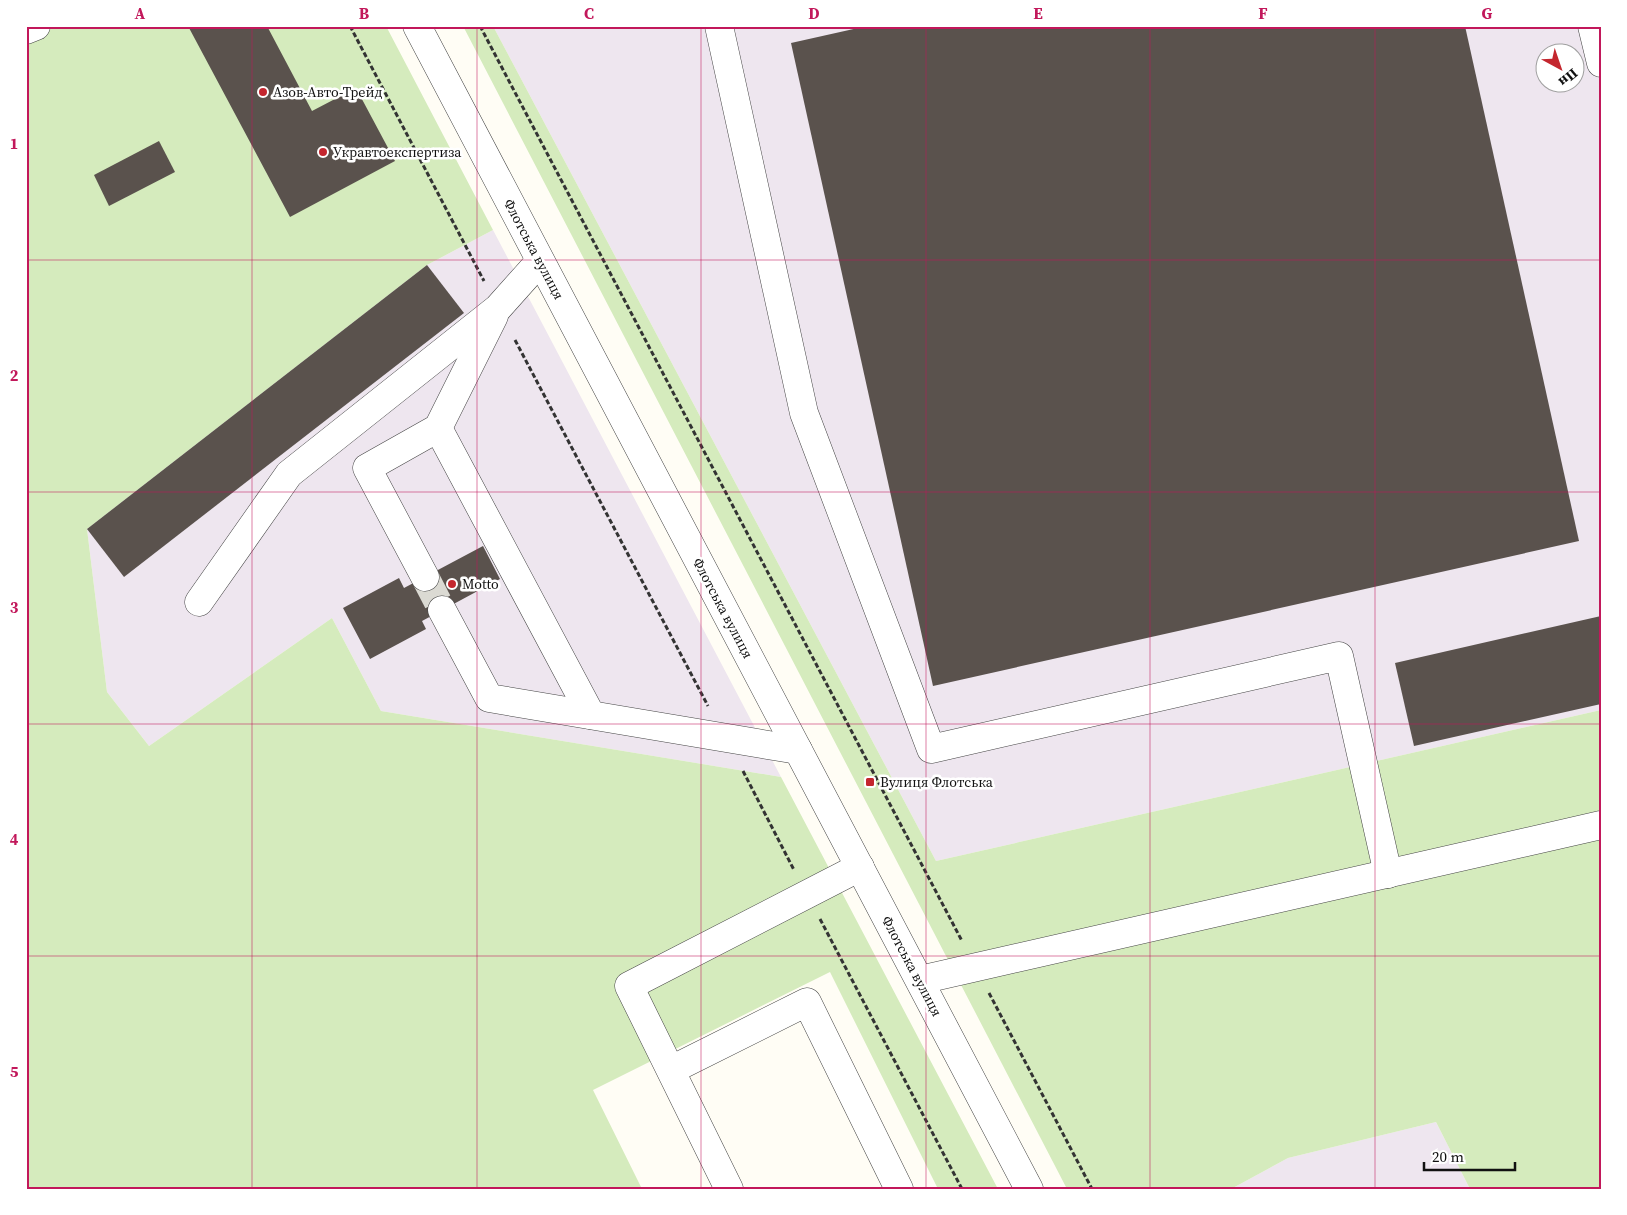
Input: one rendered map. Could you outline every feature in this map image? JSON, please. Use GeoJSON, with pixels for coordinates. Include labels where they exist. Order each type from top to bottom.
{"type":"FeatureCollection","features":[{"type":"Feature","properties":{"kind":"street"},"geometry":{"type":"LineString","coordinates":[[26,30],[36,26]]}},
{"type":"Feature","properties":{"kind":"street","name":"Флотська вулиця"},"geometry":{"type":"LineString","coordinates":[[417,26],[1029,1189]]}},
{"type":"Feature","properties":{"kind":"street"},"geometry":{"type":"LineString","coordinates":[[719,26],[804,413],[931,749],[1339,656],[1388,874]]}},
{"type":"Feature","properties":{"kind":"street"},"geometry":{"type":"LineString","coordinates":[[1592,26],[1601,63]]}},
{"type":"Feature","properties":{"kind":"street"},"geometry":{"type":"LineString","coordinates":[[199,602],[289,474],[498,308],[540,261]]}},
{"type":"Feature","properties":{"kind":"street"},"geometry":{"type":"LineString","coordinates":[[424,577],[367,468],[438,428],[498,308]]}},
{"type":"Feature","properties":{"kind":"street"},"geometry":{"type":"LineString","coordinates":[[438,428],[591,715]]}},
{"type":"Feature","properties":{"kind":"street"},"geometry":{"type":"LineString","coordinates":[[442,610],[489,698],[798,750]]}},
{"type":"Feature","properties":{"kind":"street"},"geometry":{"type":"LineString","coordinates":[[920,980],[1601,825]]}},
{"type":"Feature","properties":{"kind":"street"},"geometry":{"type":"LineString","coordinates":[[730,1189],[629,986],[860,867]]}},
{"type":"Feature","properties":{"kind":"street"},"geometry":{"type":"LineString","coordinates":[[671,1070],[806,1002],[899,1189]]}},
{"type":"Feature","properties":{"kind":"path"},"geometry":{"type":"LineString","coordinates":[[350,26],[962,1189]]}},
{"type":"Feature","properties":{"kind":"path"},"geometry":{"type":"LineString","coordinates":[[480,26],[1092,1189]]}},
{"type":"Feature","properties":{"kind":"shaded area"},"geometry":{"type":"Polygon","coordinates":[[[493,26],[1601,26],[1601,710],[936,861],[493,26]]]}},
{"type":"Feature","properties":{"kind":"shaded area"},"geometry":{"type":"Polygon","coordinates":[[[493,230],[781,777],[381,711],[332,618],[149,746],[107,692],[87,529],[427,265],[493,230]]]}},
{"type":"Feature","properties":{"kind":"shaded area"},"geometry":{"type":"Polygon","coordinates":[[[1436,1122],[1470,1189],[1231,1189],[1288,1158],[1436,1122]]]}},
{"type":"Feature","properties":{"kind":"green space"},"geometry":{"type":"Polygon","coordinates":[[[26,26],[386,26],[493,230],[427,265],[87,529],[107,692],[149,746],[332,618],[381,711],[781,777],[998,1189],[938,1189],[830,972],[593,1090],[642,1189],[26,1189],[26,26]]]}},
{"type":"Feature","properties":{"kind":"green space"},"geometry":{"type":"Polygon","coordinates":[[[463,26],[493,26],[936,861],[1601,710],[1601,1189],[1470,1189],[1436,1122],[1288,1158],[1231,1189],[1067,1189],[463,26]]]}},
{"type":"Feature","properties":{"kind":"building"},"geometry":{"type":"Polygon","coordinates":[[[188,26],[267,26],[312,111],[356,88],[395,161],[290,217],[188,26]]]}},
{"type":"Feature","properties":{"kind":"building"},"geometry":{"type":"Polygon","coordinates":[[[867,26],[1465,26],[1579,541],[933,686],[791,43],[867,26]]]}},
{"type":"Feature","properties":{"kind":"building"},"geometry":{"type":"Polygon","coordinates":[[[159,141],[175,172],[109,206],[94,175],[159,141]]]}},
{"type":"Feature","properties":{"kind":"building"},"geometry":{"type":"Polygon","coordinates":[[[427,265],[464,313],[124,577],[87,529],[427,265]]]}},
{"type":"Feature","properties":{"kind":"building"},"geometry":{"type":"Polygon","coordinates":[[[483,546],[500,579],[422,621],[426,629],[370,659],[343,608],[399,578],[404,588],[483,546]]]}},
{"type":"Feature","properties":{"kind":"building"},"geometry":{"type":"Polygon","coordinates":[[[1601,616],[1601,704],[1414,746],[1395,663],[1601,616]]]}},
{"type":"Feature","properties":{"kind":"tunnel"},"geometry":{"type":"LineString","coordinates":[[425,577],[442,610]]}},
{"type":"Feature","properties":{"kind":"place","name":"Азов-Авто-Трейд"},"geometry":{"type":"Point","coordinates":[263,92]}},
{"type":"Feature","properties":{"kind":"place","name":"Укравтоекспертиза"},"geometry":{"type":"Point","coordinates":[323,152]}},
{"type":"Feature","properties":{"kind":"place","name":"Motto"},"geometry":{"type":"Point","coordinates":[452,584]}},
{"type":"Feature","properties":{"kind":"place","name":"Вулиця Флотська"},"geometry":{"type":"Point","coordinates":[870,782]}}]}
